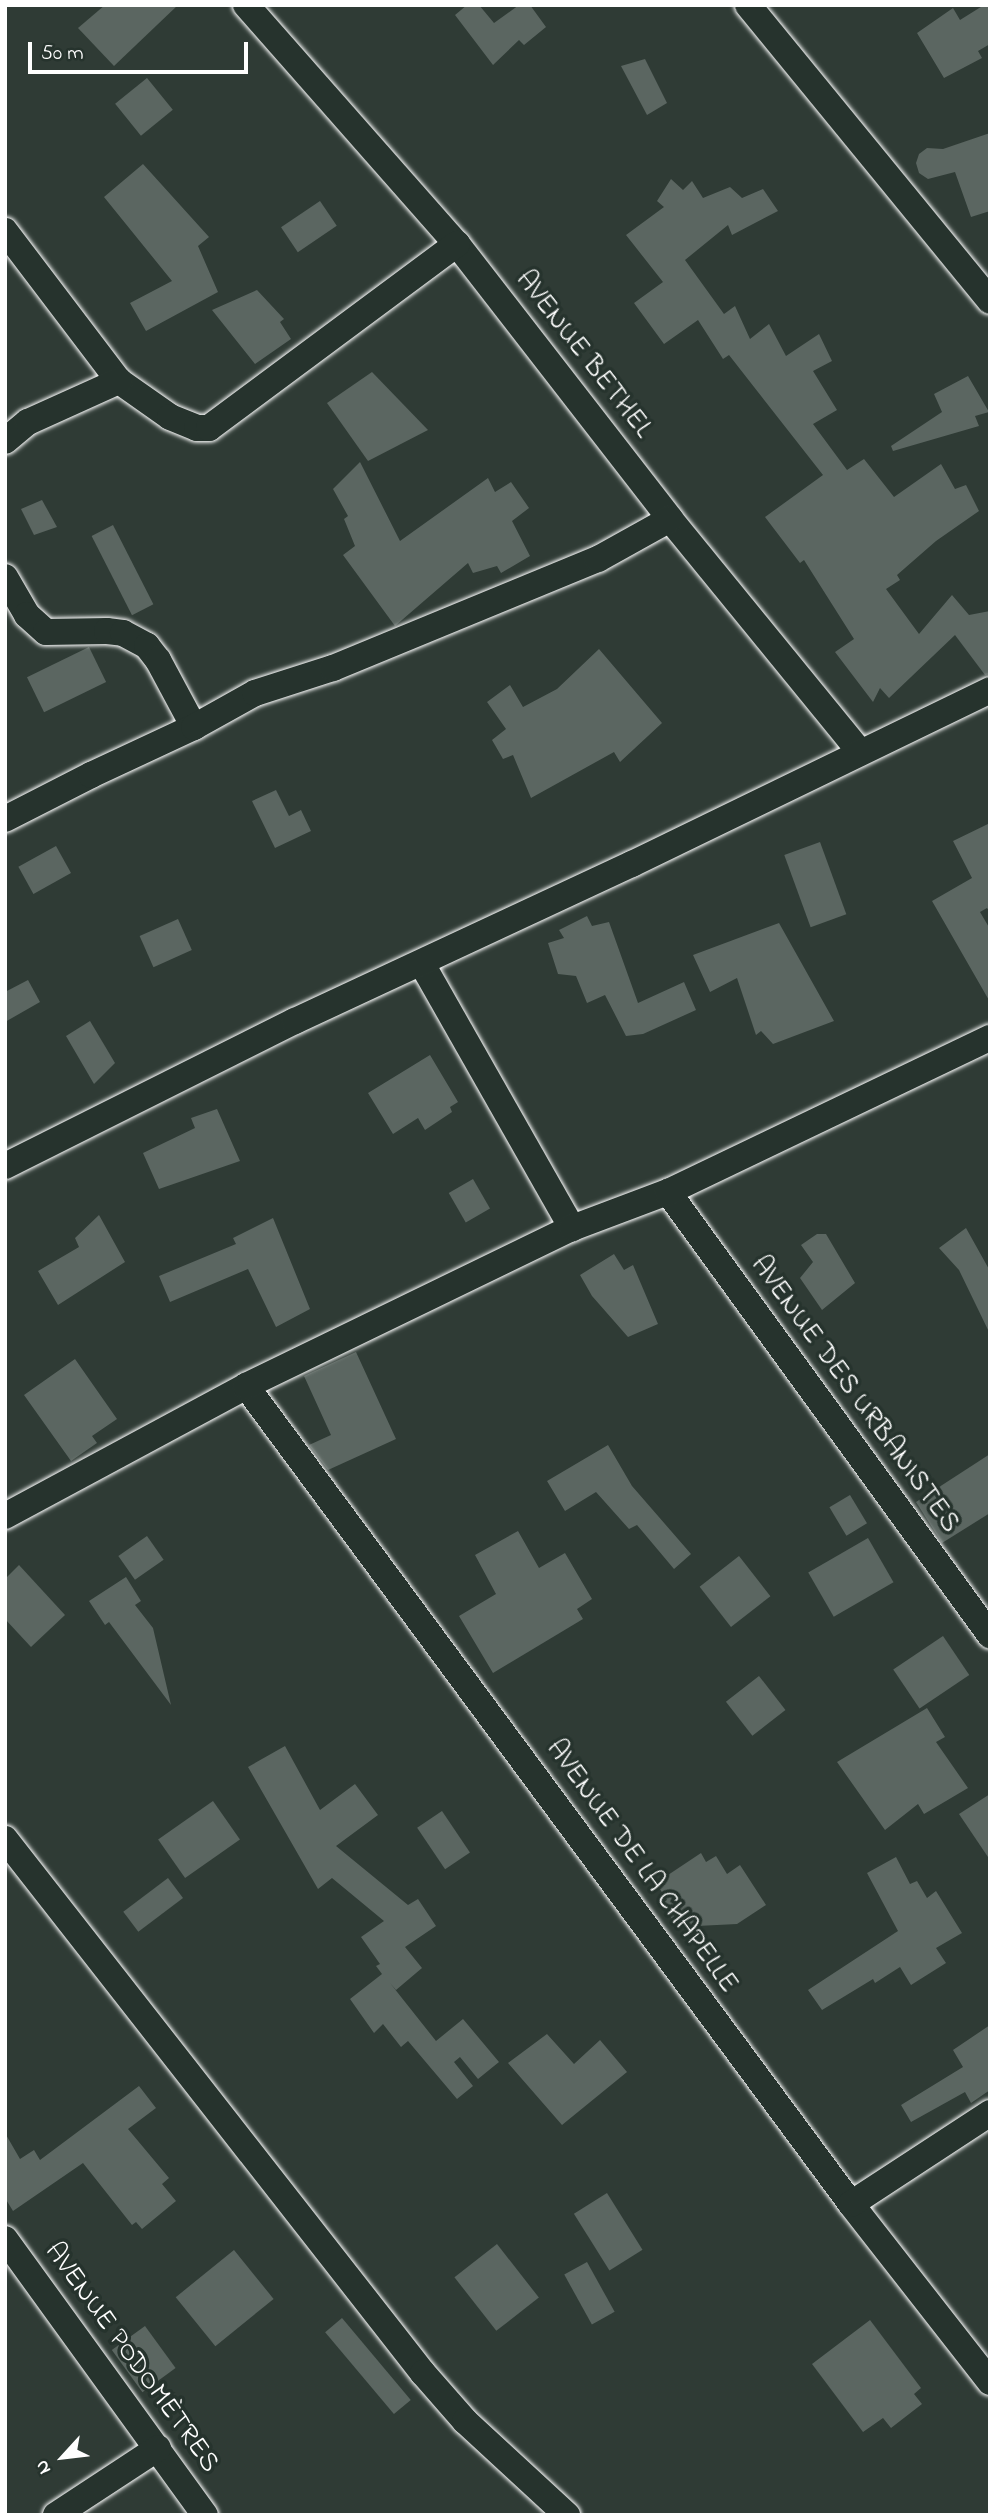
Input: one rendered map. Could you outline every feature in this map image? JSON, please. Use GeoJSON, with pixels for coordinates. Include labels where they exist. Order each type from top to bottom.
{"type":"FeatureCollection","features":[{"type":"Feature","properties":{"kind":"street","name":"AVENUE BETHEL"},"geometry":{"type":"LineString","coordinates":[[246,5],[457,244],[670,519],[860,752]]}},
{"type":"Feature","properties":{"kind":"street"},"geometry":{"type":"LineString","coordinates":[[748,5],[990,302]]}},
{"type":"Feature","properties":{"kind":"street"},"geometry":{"type":"LineString","coordinates":[[5,232],[119,381],[183,425],[209,428],[457,244]]}},
{"type":"Feature","properties":{"kind":"street"},"geometry":{"type":"LineString","coordinates":[[5,441],[28,422],[119,381]]}},
{"type":"Feature","properties":{"kind":"street"},"geometry":{"type":"LineString","coordinates":[[5,819],[194,727],[255,693],[345,663],[598,559],[670,519]]}},
{"type":"Feature","properties":{"kind":"street"},"geometry":{"type":"LineString","coordinates":[[5,577],[27,615],[46,632],[107,631],[122,634],[147,646],[158,660],[194,727]]}},
{"type":"Feature","properties":{"kind":"street"},"geometry":{"type":"LineString","coordinates":[[5,1166],[295,1021],[422,964],[990,690]]}},
{"type":"Feature","properties":{"kind":"street"},"geometry":{"type":"LineString","coordinates":[[422,964],[572,1228]]}},
{"type":"Feature","properties":{"kind":"street"},"geometry":{"type":"LineString","coordinates":[[5,1516],[246,1385],[572,1228],[668,1192],[990,1038]]}},
{"type":"Feature","properties":{"kind":"street","name":"AVENUE DES URBANISTES"},"geometry":{"type":"LineString","coordinates":[[668,1192],[990,1635]]}},
{"type":"Feature","properties":{"kind":"street","name":"AVENUE DE LA CHAPELLE"},"geometry":{"type":"LineString","coordinates":[[246,1385],[851,2204],[990,2382]]}},
{"type":"Feature","properties":{"kind":"street"},"geometry":{"type":"LineString","coordinates":[[5,1839],[423,2373],[465,2421],[567,2515]]}},
{"type":"Feature","properties":{"kind":"street"},"geometry":{"type":"LineString","coordinates":[[851,2204],[990,2113]]}},
{"type":"Feature","properties":{"kind":"street","name":"AVENUE PODOMÈTRES"},"geometry":{"type":"LineString","coordinates":[[5,2239],[205,2515]]}},
{"type":"Feature","properties":{"kind":"street"},"geometry":{"type":"LineString","coordinates":[[56,2515],[158,2448]]}},
{"type":"Feature","properties":{"kind":"building"},"geometry":{"type":"Polygon","coordinates":[[[105,5],[178,5],[114,66],[78,28],[105,5]]]}},
{"type":"Feature","properties":{"kind":"building"},"geometry":{"type":"Polygon","coordinates":[[[467,5],[479,5],[494,23],[519,5],[530,5],[546,27],[524,45],[519,40],[493,65],[455,15],[467,5]]]}},
{"type":"Feature","properties":{"kind":"building"},"geometry":{"type":"Polygon","coordinates":[[[984,5],[990,5],[990,44],[978,51],[982,58],[944,78],[917,33],[953,8],[960,20],[984,5]]]}},
{"type":"Feature","properties":{"kind":"building"},"geometry":{"type":"Polygon","coordinates":[[[645,59],[667,103],[647,115],[621,66],[645,59]]]}},
{"type":"Feature","properties":{"kind":"building"},"geometry":{"type":"Polygon","coordinates":[[[147,78],[173,110],[141,136],[115,104],[147,78]]]}},
{"type":"Feature","properties":{"kind":"building"},"geometry":{"type":"Polygon","coordinates":[[[990,133],[990,211],[971,217],[955,172],[928,179],[919,173],[916,163],[919,154],[927,148],[943,149],[990,133]]]}},
{"type":"Feature","properties":{"kind":"building"},"geometry":{"type":"Polygon","coordinates":[[[143,164],[209,237],[198,246],[218,292],[146,331],[130,303],[172,281],[104,197],[143,164]]]}},
{"type":"Feature","properties":{"kind":"building"},"geometry":{"type":"Polygon","coordinates":[[[671,179],[683,190],[692,181],[703,198],[730,187],[742,198],[763,189],[778,211],[732,235],[728,225],[685,260],[724,314],[735,306],[750,339],[769,324],[786,356],[819,334],[832,361],[813,371],[837,410],[813,424],[847,470],[864,459],[894,497],[941,464],[955,489],[966,485],[979,511],[936,541],[897,575],[900,580],[886,589],[919,634],[952,595],[969,615],[990,611],[990,674],[985,675],[955,635],[889,698],[880,688],[873,702],[835,652],[854,639],[804,560],[800,563],[765,517],[823,475],[729,355],[723,359],[698,320],[664,344],[634,303],[663,282],[626,235],[664,207],[657,201],[671,179]]]}},
{"type":"Feature","properties":{"kind":"building"},"geometry":{"type":"Polygon","coordinates":[[[320,201],[337,226],[298,252],[281,227],[320,201]]]}},
{"type":"Feature","properties":{"kind":"building"},"geometry":{"type":"Polygon","coordinates":[[[257,290],[284,319],[280,322],[291,339],[255,364],[212,310],[257,290]]]}},
{"type":"Feature","properties":{"kind":"building"},"geometry":{"type":"Polygon","coordinates":[[[372,372],[428,430],[368,461],[327,403],[372,372]]]}},
{"type":"Feature","properties":{"kind":"building"},"geometry":{"type":"Polygon","coordinates":[[[968,376],[989,412],[975,416],[979,426],[893,451],[891,446],[942,412],[934,394],[968,376]]]}},
{"type":"Feature","properties":{"kind":"building"},"geometry":{"type":"Polygon","coordinates":[[[360,462],[400,541],[488,478],[495,492],[511,482],[529,508],[512,521],[530,556],[501,573],[497,566],[473,573],[468,563],[395,626],[343,555],[355,546],[344,519],[348,516],[333,489],[360,462]]]}},
{"type":"Feature","properties":{"kind":"building"},"geometry":{"type":"Polygon","coordinates":[[[42,500],[57,527],[34,535],[21,509],[42,500]]]}},
{"type":"Feature","properties":{"kind":"building"},"geometry":{"type":"Polygon","coordinates":[[[113,525],[153,604],[132,615],[92,536],[113,525]]]}},
{"type":"Feature","properties":{"kind":"building"},"geometry":{"type":"Polygon","coordinates":[[[89,647],[106,682],[44,712],[27,677],[89,647]]]}},
{"type":"Feature","properties":{"kind":"building"},"geometry":{"type":"Polygon","coordinates":[[[599,649],[662,723],[620,762],[614,752],[531,798],[513,755],[503,759],[492,740],[506,729],[487,702],[510,685],[523,707],[557,689],[599,649]]]}},
{"type":"Feature","properties":{"kind":"building"},"geometry":{"type":"Polygon","coordinates":[[[276,790],[289,816],[301,810],[311,831],[275,848],[252,801],[276,790]]]}},
{"type":"Feature","properties":{"kind":"building"},"geometry":{"type":"Polygon","coordinates":[[[990,823],[990,912],[987,908],[980,912],[990,929],[990,1002],[932,901],[972,878],[953,841],[990,823]]]}},
{"type":"Feature","properties":{"kind":"building"},"geometry":{"type":"Polygon","coordinates":[[[820,842],[846,914],[811,927],[784,855],[820,842]]]}},
{"type":"Feature","properties":{"kind":"building"},"geometry":{"type":"Polygon","coordinates":[[[56,846],[71,873],[33,894],[18,867],[56,846]]]}},
{"type":"Feature","properties":{"kind":"building"},"geometry":{"type":"Polygon","coordinates":[[[587,916],[592,926],[609,922],[638,1003],[684,982],[696,1010],[643,1034],[626,1036],[605,995],[587,1003],[576,976],[558,974],[548,943],[564,938],[559,930],[587,916]]]}},
{"type":"Feature","properties":{"kind":"building"},"geometry":{"type":"Polygon","coordinates":[[[178,919],[192,950],[153,967],[140,936],[178,919]]]}},
{"type":"Feature","properties":{"kind":"building"},"geometry":{"type":"Polygon","coordinates":[[[779,923],[834,1021],[773,1044],[761,1031],[756,1035],[737,978],[710,992],[693,955],[779,923]]]}},
{"type":"Feature","properties":{"kind":"building"},"geometry":{"type":"Polygon","coordinates":[[[28,980],[40,1002],[5,1022],[5,992],[28,980]]]}},
{"type":"Feature","properties":{"kind":"building"},"geometry":{"type":"Polygon","coordinates":[[[90,1021],[115,1063],[94,1084],[66,1036],[90,1021]]]}},
{"type":"Feature","properties":{"kind":"building"},"geometry":{"type":"Polygon","coordinates":[[[430,1055],[458,1102],[450,1107],[452,1112],[425,1130],[418,1118],[393,1134],[368,1093],[430,1055]]]}},
{"type":"Feature","properties":{"kind":"building"},"geometry":{"type":"Polygon","coordinates":[[[217,1109],[240,1161],[159,1189],[143,1153],[195,1128],[191,1118],[217,1109]]]}},
{"type":"Feature","properties":{"kind":"building"},"geometry":{"type":"Polygon","coordinates":[[[473,1179],[490,1208],[466,1222],[449,1193],[473,1179]]]}},
{"type":"Feature","properties":{"kind":"building"},"geometry":{"type":"Polygon","coordinates":[[[99,1215],[125,1262],[58,1305],[38,1271],[79,1247],[75,1238],[99,1215]]]}},
{"type":"Feature","properties":{"kind":"building"},"geometry":{"type":"Polygon","coordinates":[[[273,1218],[310,1309],[276,1327],[248,1269],[170,1302],[159,1276],[236,1244],[233,1238],[273,1218]]]}},
{"type":"Feature","properties":{"kind":"building"},"geometry":{"type":"Polygon","coordinates":[[[966,1228],[990,1271],[990,1334],[959,1270],[939,1248],[966,1228]]]}},
{"type":"Feature","properties":{"kind":"building"},"geometry":{"type":"Polygon","coordinates":[[[817,1234],[826,1234],[855,1283],[822,1310],[800,1278],[813,1262],[801,1245],[817,1234]]]}},
{"type":"Feature","properties":{"kind":"building"},"geometry":{"type":"Polygon","coordinates":[[[614,1254],[624,1270],[633,1265],[658,1324],[628,1337],[592,1296],[580,1275],[614,1254]]]}},
{"type":"Feature","properties":{"kind":"building"},"geometry":{"type":"Polygon","coordinates":[[[356,1352],[396,1439],[328,1470],[309,1445],[331,1435],[304,1376],[356,1352]]]}},
{"type":"Feature","properties":{"kind":"building"},"geometry":{"type":"Polygon","coordinates":[[[75,1359],[117,1419],[92,1436],[97,1443],[71,1461],[24,1395],[75,1359]]]}},
{"type":"Feature","properties":{"kind":"building"},"geometry":{"type":"Polygon","coordinates":[[[608,1445],[632,1486],[691,1554],[674,1569],[637,1525],[629,1529],[596,1492],[565,1511],[547,1481],[608,1445]]]}},
{"type":"Feature","properties":{"kind":"building"},"geometry":{"type":"Polygon","coordinates":[[[990,1454],[990,1513],[942,1543],[916,1502],[990,1454]]]}},
{"type":"Feature","properties":{"kind":"building"},"geometry":{"type":"Polygon","coordinates":[[[850,1495],[867,1523],[846,1536],[829,1507],[850,1495]]]}},
{"type":"Feature","properties":{"kind":"building"},"geometry":{"type":"Polygon","coordinates":[[[518,1531],[539,1568],[565,1553],[592,1599],[577,1609],[583,1619],[493,1673],[459,1616],[496,1594],[475,1555],[518,1531]]]}},
{"type":"Feature","properties":{"kind":"building"},"geometry":{"type":"Polygon","coordinates":[[[147,1536],[164,1560],[135,1580],[118,1556],[147,1536]]]}},
{"type":"Feature","properties":{"kind":"building"},"geometry":{"type":"Polygon","coordinates":[[[868,1538],[893,1582],[834,1617],[808,1572],[868,1538]]]}},
{"type":"Feature","properties":{"kind":"building"},"geometry":{"type":"Polygon","coordinates":[[[739,1556],[770,1596],[731,1627],[700,1587],[739,1556]]]}},
{"type":"Feature","properties":{"kind":"building"},"geometry":{"type":"Polygon","coordinates":[[[19,1565],[65,1615],[31,1647],[5,1619],[5,1579],[19,1565]]]}},
{"type":"Feature","properties":{"kind":"building"},"geometry":{"type":"Polygon","coordinates":[[[126,1577],[141,1601],[135,1605],[153,1628],[171,1705],[109,1622],[105,1625],[89,1601],[126,1577]]]}},
{"type":"Feature","properties":{"kind":"building"},"geometry":{"type":"Polygon","coordinates":[[[943,1636],[969,1675],[920,1709],[893,1670],[943,1636]]]}},
{"type":"Feature","properties":{"kind":"building"},"geometry":{"type":"Polygon","coordinates":[[[759,1676],[785,1710],[752,1736],[726,1702],[759,1676]]]}},
{"type":"Feature","properties":{"kind":"building"},"geometry":{"type":"Polygon","coordinates":[[[927,1708],[945,1737],[936,1742],[968,1788],[924,1814],[918,1804],[885,1830],[837,1762],[927,1708]]]}},
{"type":"Feature","properties":{"kind":"building"},"geometry":{"type":"Polygon","coordinates":[[[285,1746],[320,1810],[355,1784],[378,1815],[336,1846],[408,1905],[418,1899],[436,1926],[405,1947],[422,1968],[396,1990],[390,1983],[436,2041],[463,2019],[499,2062],[478,2079],[460,2057],[454,2062],[473,2086],[457,2099],[408,2041],[401,2047],[383,2024],[374,2033],[350,1999],[382,1974],[376,1966],[380,1964],[361,1937],[384,1921],[332,1878],[318,1889],[248,1767],[285,1746]]]}},
{"type":"Feature","properties":{"kind":"building"},"geometry":{"type":"Polygon","coordinates":[[[990,1794],[990,1860],[959,1814],[990,1794]]]}},
{"type":"Feature","properties":{"kind":"building"},"geometry":{"type":"Polygon","coordinates":[[[213,1801],[240,1840],[185,1878],[158,1839],[213,1801]]]}},
{"type":"Feature","properties":{"kind":"building"},"geometry":{"type":"Polygon","coordinates":[[[442,1811],[470,1852],[445,1869],[417,1828],[442,1811]]]}},
{"type":"Feature","properties":{"kind":"building"},"geometry":{"type":"Polygon","coordinates":[[[701,1853],[706,1862],[716,1856],[727,1874],[740,1865],[766,1905],[737,1924],[677,1927],[662,1903],[667,1900],[656,1883],[701,1853]]]}},
{"type":"Feature","properties":{"kind":"building"},"geometry":{"type":"Polygon","coordinates":[[[896,1857],[910,1884],[917,1881],[927,1898],[936,1891],[962,1933],[936,1948],[946,1963],[911,1985],[900,1967],[875,1983],[873,1979],[822,2010],[808,1990],[898,1931],[867,1873],[896,1857]]]}},
{"type":"Feature","properties":{"kind":"building"},"geometry":{"type":"Polygon","coordinates":[[[168,1878],[183,1898],[138,1932],[123,1912],[168,1878]]]}},
{"type":"Feature","properties":{"kind":"building"},"geometry":{"type":"Polygon","coordinates":[[[990,2025],[990,2090],[971,2103],[965,2092],[911,2122],[901,2105],[963,2067],[953,2050],[990,2025]]]}},
{"type":"Feature","properties":{"kind":"building"},"geometry":{"type":"Polygon","coordinates":[[[547,2034],[574,2064],[600,2040],[627,2072],[562,2125],[508,2063],[547,2034]]]}},
{"type":"Feature","properties":{"kind":"building"},"geometry":{"type":"Polygon","coordinates":[[[139,2086],[156,2108],[128,2129],[169,2178],[162,2184],[176,2201],[142,2229],[136,2222],[132,2225],[83,2163],[13,2211],[5,2198],[5,2133],[20,2159],[34,2150],[40,2160],[139,2086]]]}},
{"type":"Feature","properties":{"kind":"building"},"geometry":{"type":"Polygon","coordinates":[[[607,2193],[643,2250],[609,2270],[574,2214],[607,2193]]]}},
{"type":"Feature","properties":{"kind":"building"},"geometry":{"type":"Polygon","coordinates":[[[497,2244],[539,2298],[496,2331],[454,2277],[497,2244]]]}},
{"type":"Feature","properties":{"kind":"building"},"geometry":{"type":"Polygon","coordinates":[[[234,2250],[274,2299],[215,2346],[176,2297],[234,2250]]]}},
{"type":"Feature","properties":{"kind":"building"},"geometry":{"type":"Polygon","coordinates":[[[587,2262],[615,2312],[592,2324],[564,2275],[587,2262]]]}},
{"type":"Feature","properties":{"kind":"building"},"geometry":{"type":"Polygon","coordinates":[[[342,2318],[411,2400],[394,2414],[325,2332],[342,2318]]]}},
{"type":"Feature","properties":{"kind":"building"},"geometry":{"type":"Polygon","coordinates":[[[870,2320],[921,2388],[914,2394],[922,2404],[891,2428],[883,2418],[863,2432],[812,2364],[870,2320]]]}},
{"type":"Feature","properties":{"kind":"building"},"geometry":{"type":"Polygon","coordinates":[[[145,2326],[176,2368],[142,2392],[112,2350],[145,2326]]]}}]}
